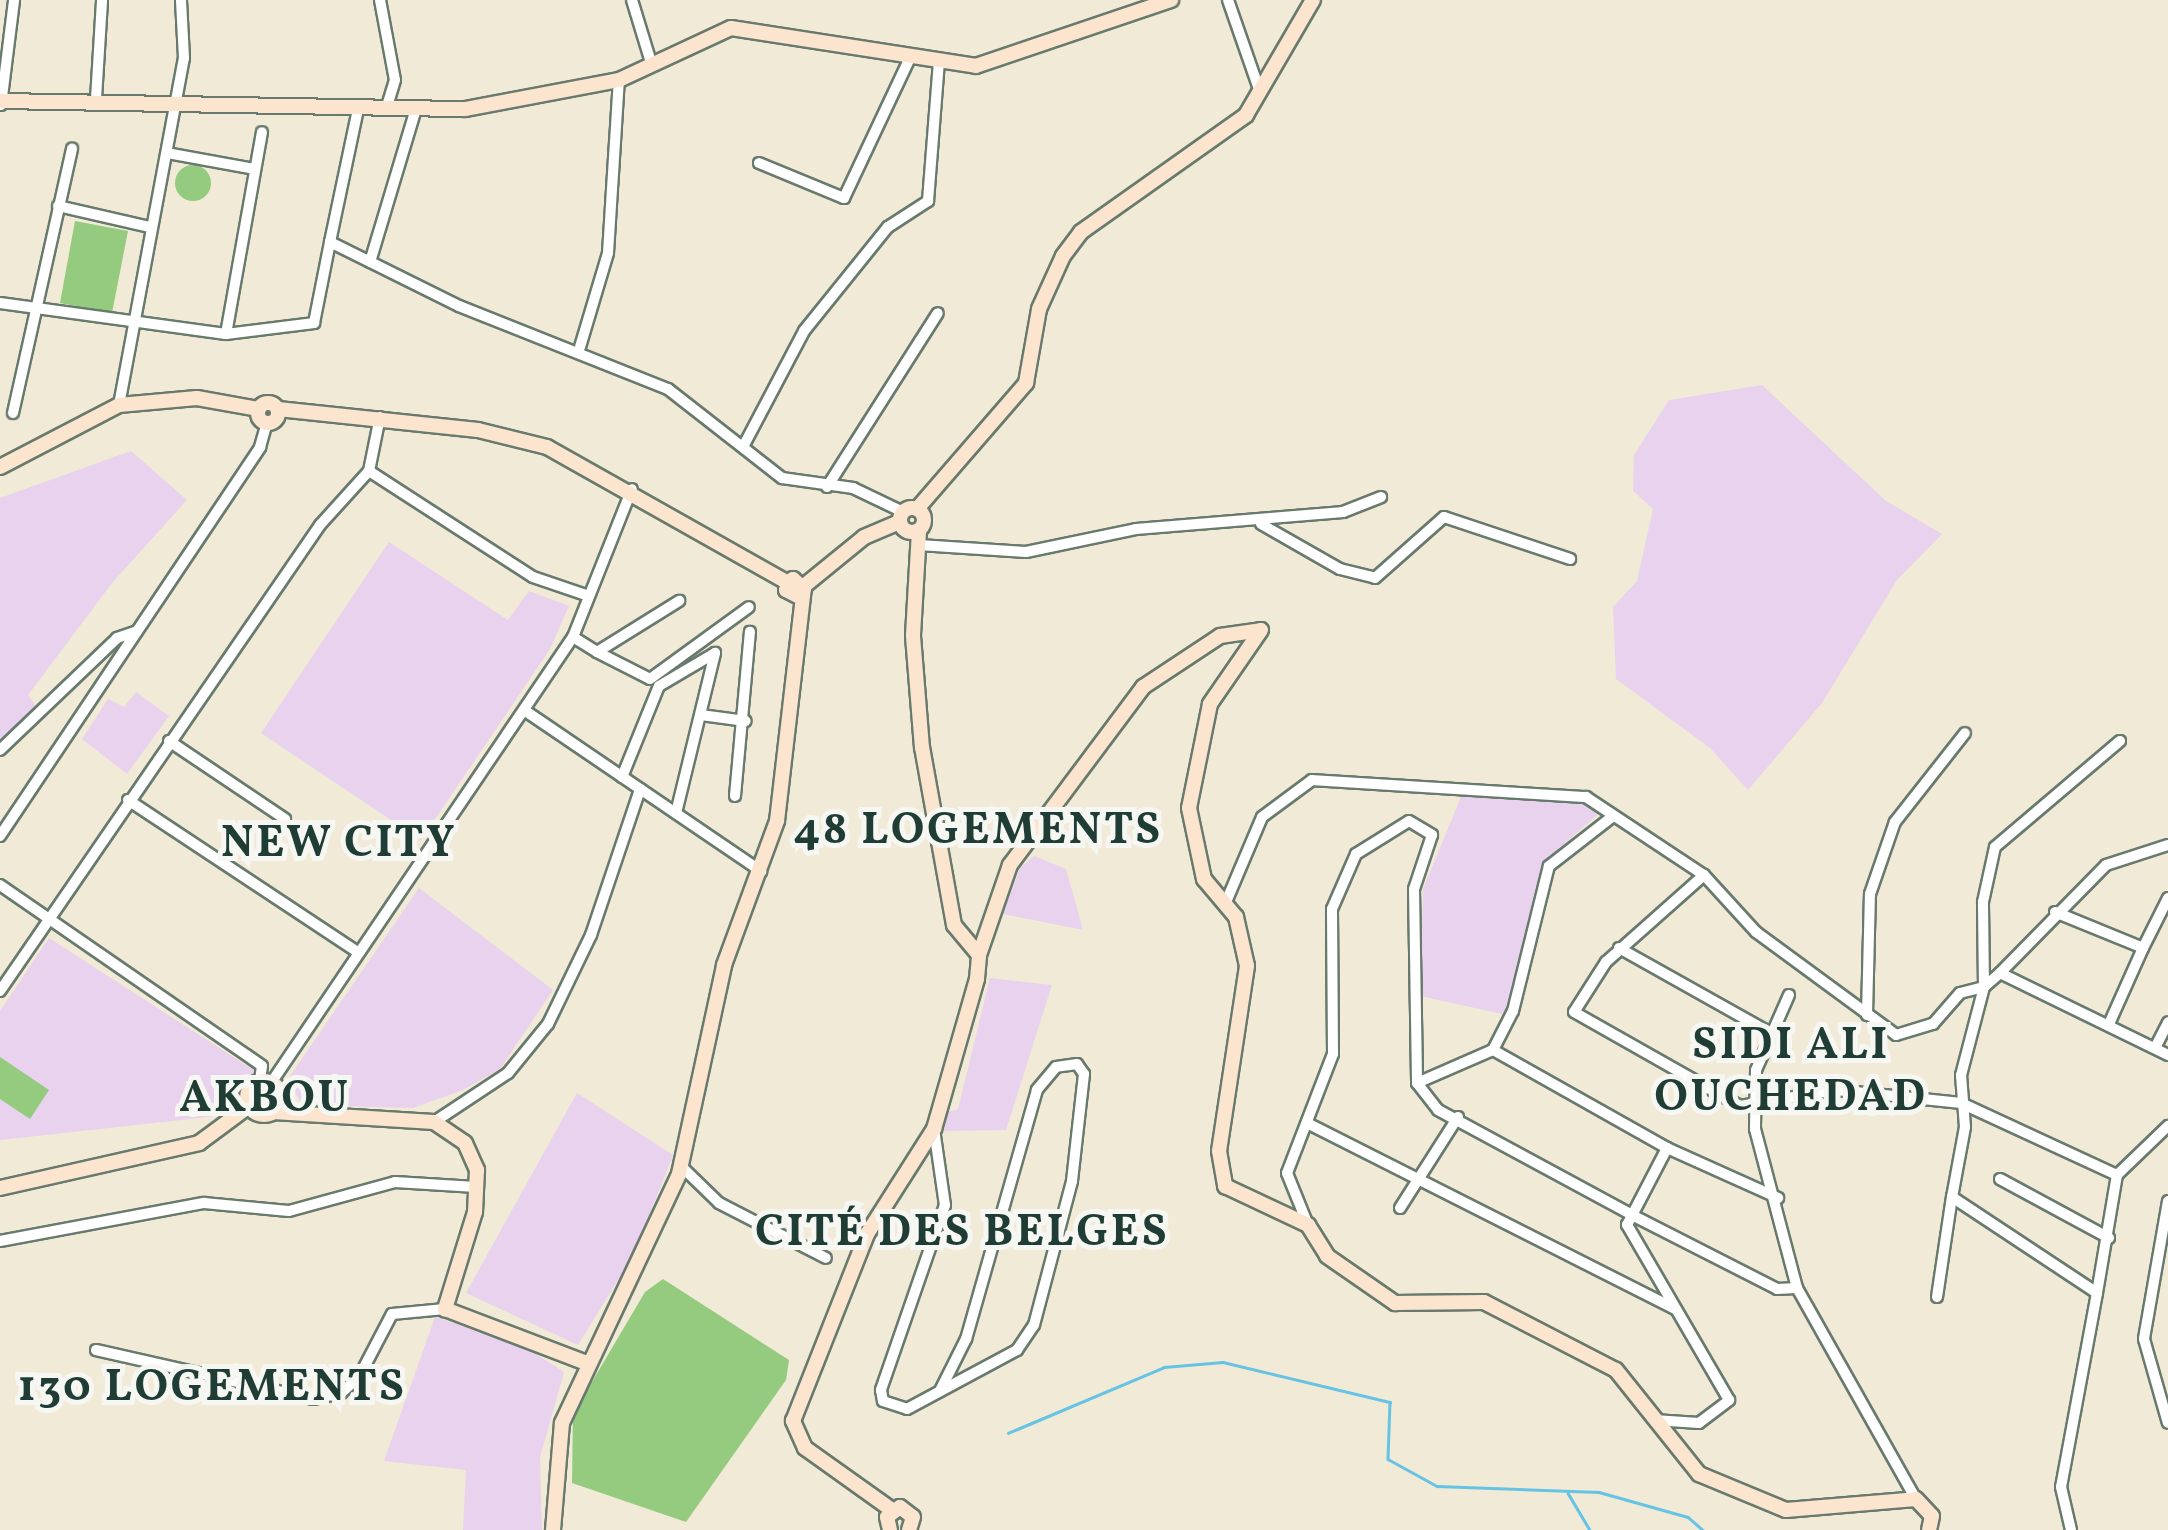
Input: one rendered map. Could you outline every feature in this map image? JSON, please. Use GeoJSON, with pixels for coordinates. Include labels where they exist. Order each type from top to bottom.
{"type":"FeatureCollection","features":[{"type":"Feature","properties":{"kind":"street"},"geometry":{"type":"LineString","coordinates":[[14,0],[1,102],[96,99],[386,109],[465,109],[619,80],[731,28],[939,62],[1003,60],[1170,0]]}},
{"type":"Feature","properties":{"kind":"street"},"geometry":{"type":"LineString","coordinates":[[96,99],[102,0]]}},
{"type":"Feature","properties":{"kind":"street"},"geometry":{"type":"LineString","coordinates":[[120,405],[175,104],[180,0]]}},
{"type":"Feature","properties":{"kind":"street"},"geometry":{"type":"LineString","coordinates":[[380,0],[395,80],[386,109]]}},
{"type":"Feature","properties":{"kind":"street"},"geometry":{"type":"LineString","coordinates":[[632,0],[652,66]]}},
{"type":"Feature","properties":{"kind":"street"},"geometry":{"type":"LineString","coordinates":[[1228,0],[1260,92]]}},
{"type":"Feature","properties":{"kind":"street"},"geometry":{"type":"LineString","coordinates":[[552,1530],[555,1454],[584,1362],[628,1294],[682,1167],[721,975],[777,821],[801,591],[864,538],[907,514],[1026,383],[1048,282],[1081,232],[1219,142],[1260,92],[1313,0]]}},
{"type":"Feature","properties":{"kind":"street"},"geometry":{"type":"LineString","coordinates":[[759,163],[844,198],[910,58]]}},
{"type":"Feature","properties":{"kind":"street"},"geometry":{"type":"LineString","coordinates":[[744,445],[804,331],[888,227],[928,201],[939,62]]}},
{"type":"Feature","properties":{"kind":"street"},"geometry":{"type":"LineString","coordinates":[[580,346],[608,253],[619,80]]}},
{"type":"Feature","properties":{"kind":"street"},"geometry":{"type":"LineString","coordinates":[[0,303],[132,326],[226,334],[314,323],[358,108]]}},
{"type":"Feature","properties":{"kind":"street"},"geometry":{"type":"LineString","coordinates":[[370,262],[416,109]]}},
{"type":"Feature","properties":{"kind":"street"},"geometry":{"type":"LineString","coordinates":[[226,334],[262,132]]}},
{"type":"Feature","properties":{"kind":"street"},"geometry":{"type":"LineString","coordinates":[[12,413],[72,148]]}},
{"type":"Feature","properties":{"kind":"street"},"geometry":{"type":"LineString","coordinates":[[166,153],[254,169]]}},
{"type":"Feature","properties":{"kind":"street"},"geometry":{"type":"LineString","coordinates":[[58,206],[150,227]]}},
{"type":"Feature","properties":{"kind":"street"},"geometry":{"type":"LineString","coordinates":[[330,242],[459,306],[580,346],[668,389],[782,478],[827,488],[853,488],[907,514],[919,538],[913,635],[922,748],[954,926],[979,955]]}},
{"type":"Feature","properties":{"kind":"street"},"geometry":{"type":"LineString","coordinates":[[827,488],[938,313]]}},
{"type":"Feature","properties":{"kind":"street"},"geometry":{"type":"LineString","coordinates":[[0,467],[120,405],[197,398],[259,409],[380,417],[546,447],[632,488],[801,591]]}},
{"type":"Feature","properties":{"kind":"street"},"geometry":{"type":"LineString","coordinates":[[259,409],[266,423]]}},
{"type":"Feature","properties":{"kind":"street"},"geometry":{"type":"LineString","coordinates":[[0,836],[278,409]]}},
{"type":"Feature","properties":{"kind":"street"},"geometry":{"type":"LineString","coordinates":[[0,990],[320,524],[369,472],[380,417]]}},
{"type":"Feature","properties":{"kind":"street"},"geometry":{"type":"LineString","coordinates":[[369,472],[534,577],[589,596]]}},
{"type":"Feature","properties":{"kind":"street"},"geometry":{"type":"LineString","coordinates":[[0,1188],[199,1144],[249,1106],[573,637],[632,488]]}},
{"type":"Feature","properties":{"kind":"street"},"geometry":{"type":"LineString","coordinates":[[919,538],[1026,552],[1136,528],[1260,524],[1382,496]]}},
{"type":"Feature","properties":{"kind":"street"},"geometry":{"type":"LineString","coordinates":[[907,514],[919,538]]}},
{"type":"Feature","properties":{"kind":"street"},"geometry":{"type":"LineString","coordinates":[[1260,524],[1340,569],[1375,578],[1444,517],[1570,559]]}},
{"type":"Feature","properties":{"kind":"street"},"geometry":{"type":"LineString","coordinates":[[597,652],[679,601]]}},
{"type":"Feature","properties":{"kind":"street"},"geometry":{"type":"LineString","coordinates":[[573,637],[650,679],[749,607]]}},
{"type":"Feature","properties":{"kind":"street"},"geometry":{"type":"LineString","coordinates":[[910,1530],[908,1510],[887,1523],[806,1448],[793,1421],[867,1234],[934,1129],[979,955],[1010,865],[1143,687],[1220,636],[1261,630],[1210,704],[1192,778],[1204,879],[1226,902],[1247,966],[1220,1172],[1239,1197],[1308,1225]]}},
{"type":"Feature","properties":{"kind":"street"},"geometry":{"type":"LineString","coordinates":[[0,750],[117,638],[137,631]]}},
{"type":"Feature","properties":{"kind":"street"},"geometry":{"type":"LineString","coordinates":[[735,796],[746,721],[750,632]]}},
{"type":"Feature","properties":{"kind":"street"},"geometry":{"type":"LineString","coordinates":[[622,777],[659,686],[715,654],[676,813]]}},
{"type":"Feature","properties":{"kind":"street"},"geometry":{"type":"LineString","coordinates":[[524,710],[762,870]]}},
{"type":"Feature","properties":{"kind":"street"},"geometry":{"type":"LineString","coordinates":[[701,715],[746,721]]}},
{"type":"Feature","properties":{"kind":"street"},"geometry":{"type":"LineString","coordinates":[[1866,1014],[1870,894],[1895,822],[1965,733]]}},
{"type":"Feature","properties":{"kind":"street"},"geometry":{"type":"LineString","coordinates":[[1937,1297],[1961,1103],[1984,987],[1983,902],[1995,847],[2120,740]]}},
{"type":"Feature","properties":{"kind":"street"},"geometry":{"type":"LineString","coordinates":[[169,741],[285,819]]}},
{"type":"Feature","properties":{"kind":"street"},"geometry":{"type":"LineString","coordinates":[[1226,902],[1262,817],[1312,780],[1586,797],[1704,874],[1756,932],[1896,1036],[1915,1034],[1960,993],[1984,987],[2106,865],[2168,846]]}},
{"type":"Feature","properties":{"kind":"street"},"geometry":{"type":"LineString","coordinates":[[434,1122],[508,1074],[548,1024],[591,935],[640,788]]}},
{"type":"Feature","properties":{"kind":"street"},"geometry":{"type":"LineString","coordinates":[[128,800],[358,952]]}},
{"type":"Feature","properties":{"kind":"street"},"geometry":{"type":"LineString","coordinates":[[1416,1082],[1493,1050],[1513,1012],[1549,866],[1612,816]]}},
{"type":"Feature","properties":{"kind":"street"},"geometry":{"type":"LineString","coordinates":[[1797,1288],[1777,1289],[1630,1214],[1425,1099],[1416,1082],[1414,889],[1432,835],[1408,821],[1374,839],[1340,878],[1333,1054],[1287,1173],[1308,1225],[1327,1256],[1395,1302],[1484,1302],[1616,1370],[1699,1474],[1786,1510],[1916,1499]]}},
{"type":"Feature","properties":{"kind":"street"},"geometry":{"type":"LineString","coordinates":[[1704,874],[1620,948],[1574,1012],[1754,1108],[1836,1090],[1961,1103],[2117,1175]]}},
{"type":"Feature","properties":{"kind":"street"},"geometry":{"type":"LineString","coordinates":[[0,885],[45,923],[262,1066],[266,1082],[280,1099],[273,1112]]}},
{"type":"Feature","properties":{"kind":"street"},"geometry":{"type":"LineString","coordinates":[[2109,1024],[2168,898]]}},
{"type":"Feature","properties":{"kind":"street"},"geometry":{"type":"LineString","coordinates":[[2055,912],[2143,948]]}},
{"type":"Feature","properties":{"kind":"street"},"geometry":{"type":"LineString","coordinates":[[1620,948],[1767,1032]]}},
{"type":"Feature","properties":{"kind":"street"},"geometry":{"type":"LineString","coordinates":[[2000,973],[2168,1056]]}},
{"type":"Feature","properties":{"kind":"street"},"geometry":{"type":"LineString","coordinates":[[1788,995],[1767,1032],[1754,1108],[1797,1288],[1916,1499],[1932,1516],[1929,1530]]}},
{"type":"Feature","properties":{"kind":"street"},"geometry":{"type":"LineString","coordinates":[[2155,1048],[2168,1022]]}},
{"type":"Feature","properties":{"kind":"street"},"geometry":{"type":"LineString","coordinates":[[1493,1050],[1666,1148],[1778,1198]]}},
{"type":"Feature","properties":{"kind":"street"},"geometry":{"type":"LineString","coordinates":[[934,1129],[945,1205],[881,1390],[883,1401],[907,1410],[1017,1350],[1034,1325],[1072,1181],[1086,1086],[1077,1064],[1046,1072],[1037,1090],[966,1339],[940,1391]]}},
{"type":"Feature","properties":{"kind":"street"},"geometry":{"type":"LineString","coordinates":[[249,1106],[273,1112],[434,1122],[464,1144],[476,1186],[445,1309]]}},
{"type":"Feature","properties":{"kind":"street"},"geometry":{"type":"LineString","coordinates":[[1400,1208],[1422,1180],[1458,1117]]}},
{"type":"Feature","properties":{"kind":"street"},"geometry":{"type":"LineString","coordinates":[[1308,1123],[1675,1309]]}},
{"type":"Feature","properties":{"kind":"street"},"geometry":{"type":"LineString","coordinates":[[2071,1530],[2061,1487],[2109,1238],[2117,1175],[2167,1128]]}},
{"type":"Feature","properties":{"kind":"street"},"geometry":{"type":"LineString","coordinates":[[1654,1420],[1699,1423],[1729,1400],[1627,1225],[1666,1148]]}},
{"type":"Feature","properties":{"kind":"street"},"geometry":{"type":"LineString","coordinates":[[682,1167],[719,1203],[826,1258]]}},
{"type":"Feature","properties":{"kind":"street"},"geometry":{"type":"LineString","coordinates":[[2000,1179],[2109,1238]]}},
{"type":"Feature","properties":{"kind":"street"},"geometry":{"type":"LineString","coordinates":[[0,1240],[204,1203],[289,1211],[394,1182],[476,1186]]}},
{"type":"Feature","properties":{"kind":"street"},"geometry":{"type":"LineString","coordinates":[[1952,1197],[2097,1293]]}},
{"type":"Feature","properties":{"kind":"street"},"geometry":{"type":"LineString","coordinates":[[2168,1201],[2144,1339],[2168,1424]]}},
{"type":"Feature","properties":{"kind":"street"},"geometry":{"type":"LineString","coordinates":[[96,1350],[313,1399],[341,1394],[359,1377],[392,1314],[445,1309],[584,1362]]}},
{"type":"Feature","properties":{"kind":"shaded area"},"geometry":{"type":"Polygon","coordinates":[[[1762,385],[1886,501],[1942,534],[1897,580],[1822,703],[1748,790],[1710,748],[1616,679],[1613,607],[1637,581],[1653,509],[1633,491],[1634,455],[1669,400],[1762,385]]]}},
{"type":"Feature","properties":{"kind":"shaded area"},"geometry":{"type":"Polygon","coordinates":[[[131,451],[187,500],[112,583],[28,695],[36,706],[0,741],[0,498],[131,451]]]}},
{"type":"Feature","properties":{"kind":"shaded area"},"geometry":{"type":"Polygon","coordinates":[[[389,542],[508,620],[529,591],[569,606],[550,649],[421,840],[261,733],[389,542]]]}},
{"type":"Feature","properties":{"kind":"shaded area"},"geometry":{"type":"Polygon","coordinates":[[[136,692],[169,716],[127,774],[82,739],[108,699],[124,707],[136,692]]]}},
{"type":"Feature","properties":{"kind":"shaded area"},"geometry":{"type":"Polygon","coordinates":[[[1463,792],[1586,797],[1604,809],[1547,859],[1511,1016],[1421,996],[1423,889],[1463,792]]]}},
{"type":"Feature","properties":{"kind":"shaded area"},"geometry":{"type":"Polygon","coordinates":[[[1034,856],[1066,869],[1083,930],[1003,914],[1020,868],[1034,856]]]}},
{"type":"Feature","properties":{"kind":"shaded area"},"geometry":{"type":"Polygon","coordinates":[[[419,888],[553,990],[500,1069],[463,1090],[413,1108],[302,1105],[288,1079],[419,888]]]}},
{"type":"Feature","properties":{"kind":"shaded area"},"geometry":{"type":"Polygon","coordinates":[[[49,938],[255,1071],[226,1115],[0,1140],[0,1011],[49,938]]]}},
{"type":"Feature","properties":{"kind":"shaded area"},"geometry":{"type":"Polygon","coordinates":[[[990,978],[1052,985],[1006,1130],[943,1131],[948,1112],[958,1109],[990,978]]]}},
{"type":"Feature","properties":{"kind":"shaded area"},"geometry":{"type":"Polygon","coordinates":[[[577,1093],[673,1155],[634,1254],[578,1345],[466,1293],[577,1093]]]}},
{"type":"Feature","properties":{"kind":"shaded area"},"geometry":{"type":"Polygon","coordinates":[[[435,1317],[519,1343],[564,1372],[540,1457],[542,1530],[463,1530],[466,1470],[384,1461],[435,1317]]]}},
{"type":"Feature","properties":{"kind":"green space"},"geometry":{"type":"Polygon","coordinates":[[[193,165],[206,170],[211,183],[206,196],[193,201],[180,196],[175,183],[180,170],[193,165]]]}},
{"type":"Feature","properties":{"kind":"green space"},"geometry":{"type":"Polygon","coordinates":[[[75,221],[128,231],[112,313],[60,303],[75,221]]]}},
{"type":"Feature","properties":{"kind":"green space"},"geometry":{"type":"Polygon","coordinates":[[[0,1057],[49,1090],[30,1119],[0,1099],[0,1057]]]}},
{"type":"Feature","properties":{"kind":"green space"},"geometry":{"type":"Polygon","coordinates":[[[663,1279],[789,1360],[786,1380],[686,1522],[572,1483],[573,1414],[645,1292],[663,1279]]]}},
{"type":"Feature","properties":{"kind":"waterway"},"geometry":{"type":"LineString","coordinates":[[1008,1433],[1164,1367],[1223,1362],[1390,1402],[1388,1459],[1437,1486],[1599,1492],[1688,1517],[1703,1530]]}},
{"type":"Feature","properties":{"kind":"waterway"},"geometry":{"type":"LineString","coordinates":[[1568,1493],[1590,1530]]}},
{"type":"Feature","properties":{"kind":"district","name":"48 LOGEMENTS"},"geometry":{"type":"Point","coordinates":[978,832]}},
{"type":"Feature","properties":{"kind":"district","name":"NEW CITY"},"geometry":{"type":"Point","coordinates":[339,845]}},
{"type":"Feature","properties":{"kind":"district","name":"SIDI ALI OUCHEDAD"},"geometry":{"type":"Point","coordinates":[1791,1073]}},
{"type":"Feature","properties":{"kind":"district","name":"AKBOU"},"geometry":{"type":"Point","coordinates":[265,1100]}},
{"type":"Feature","properties":{"kind":"district","name":"CITÉ DES BELGES"},"geometry":{"type":"Point","coordinates":[962,1234]}},
{"type":"Feature","properties":{"kind":"district","name":"130 LOGEMENTS"},"geometry":{"type":"Point","coordinates":[212,1389]}}]}
